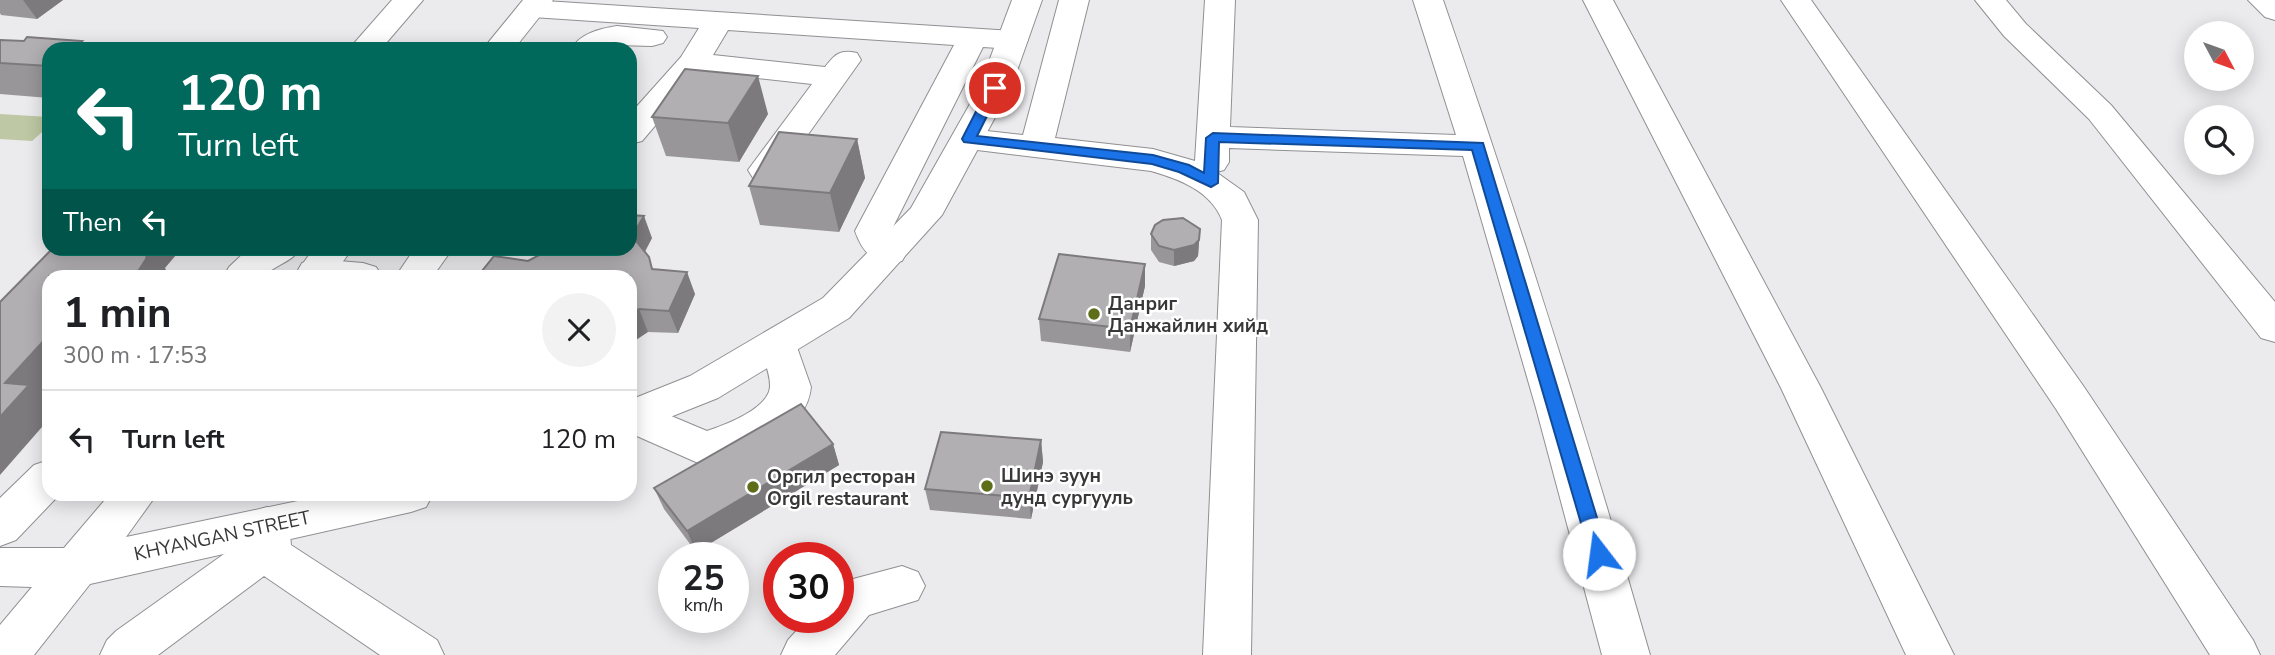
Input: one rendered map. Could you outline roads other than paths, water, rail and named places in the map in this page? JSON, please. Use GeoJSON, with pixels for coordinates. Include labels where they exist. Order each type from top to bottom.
{"type":"FeatureCollection","features":[{"type":"Feature","properties":{"kind":"street"},"geometry":{"type":"LineString","coordinates":[[370,42],[408,0]]}},
{"type":"Feature","properties":{"kind":"street"},"geometry":{"type":"LineString","coordinates":[[637,415],[704,387],[836,308],[924,215],[969,139],[995,88],[1027,0]]}},
{"type":"Feature","properties":{"kind":"street"},"geometry":{"type":"LineString","coordinates":[[1036,147],[1073,0]]}},
{"type":"Feature","properties":{"kind":"street"},"geometry":{"type":"LineString","coordinates":[[1211,183],[1220,0]]}},
{"type":"Feature","properties":{"kind":"street"},"geometry":{"type":"LineString","coordinates":[[1428,0],[1478,146],[1579,478],[1626,655]]}},
{"type":"Feature","properties":{"kind":"street"},"geometry":{"type":"LineString","coordinates":[[1598,0],[1801,388],[1930,655]]}},
{"type":"Feature","properties":{"kind":"street"},"geometry":{"type":"LineString","coordinates":[[1796,0],[2070,398],[2236,655]]}},
{"type":"Feature","properties":{"kind":"street"},"geometry":{"type":"LineString","coordinates":[[1990,0],[2015,30],[2100,112],[2275,328]]}},
{"type":"Feature","properties":{"kind":"street"},"geometry":{"type":"LineString","coordinates":[[2263,0],[2275,11]]}},
{"type":"Feature","properties":{"kind":"street"},"geometry":{"type":"LineString","coordinates":[[504,42],[535,4],[596,6],[833,77]]}},
{"type":"Feature","properties":{"kind":"street"},"geometry":{"type":"LineString","coordinates":[[597,42],[616,35],[706,41],[868,30],[1013,40]]}},
{"type":"Feature","properties":{"kind":"street"},"geometry":{"type":"LineString","coordinates":[[765,170],[868,30]]}},
{"type":"Feature","properties":{"kind":"street"},"geometry":{"type":"LineString","coordinates":[[889,252],[877,242],[873,231],[973,37]]}},
{"type":"Feature","properties":{"kind":"street"},"geometry":{"type":"LineString","coordinates":[[637,125],[706,41]]}},
{"type":"Feature","properties":{"kind":"street"},"geometry":{"type":"LineString","coordinates":[[1213,138],[1478,146]]}},
{"type":"Feature","properties":{"kind":"street"},"geometry":{"type":"LineString","coordinates":[[969,139],[1153,160],[1184,169],[1211,183],[1232,200],[1240,220],[1227,655]]}},
{"type":"Feature","properties":{"kind":"street"},"geometry":{"type":"LineString","coordinates":[[249,270],[266,256]]}},
{"type":"Feature","properties":{"kind":"street"},"geometry":{"type":"LineString","coordinates":[[637,419],[705,449],[736,439],[782,410],[791,390],[778,343]]}},
{"type":"Feature","properties":{"kind":"street"},"geometry":{"type":"LineString","coordinates":[[0,527],[42,484]]}},
{"type":"Feature","properties":{"kind":"street"},"geometry":{"type":"LineString","coordinates":[[5,655],[129,501]]}},
{"type":"Feature","properties":{"kind":"street","name":"KHYANGAN STREET"},"geometry":{"type":"LineString","coordinates":[[0,567],[74,568],[267,536],[387,501]]}},
{"type":"Feature","properties":{"kind":"street"},"geometry":{"type":"LineString","coordinates":[[124,655],[267,536],[275,559],[421,655]]}},
{"type":"Feature","properties":{"kind":"street"},"geometry":{"type":"LineString","coordinates":[[854,599],[902,586]]}},
{"type":"Feature","properties":{"kind":"street"},"geometry":{"type":"LineString","coordinates":[[805,655],[824,633]]}},
{"type":"Feature","properties":{"kind":"place","name":"Данриг Данжайлин хийд"},"geometry":{"type":"Point","coordinates":[1094,314]}},
{"type":"Feature","properties":{"kind":"place","name":"Шинэ зуун дунд сургууль"},"geometry":{"type":"Point","coordinates":[987,486]}},
{"type":"Feature","properties":{"kind":"place","name":"Оргил ресторан Orgil restaurant"},"geometry":{"type":"Point","coordinates":[753,487]}}]}
